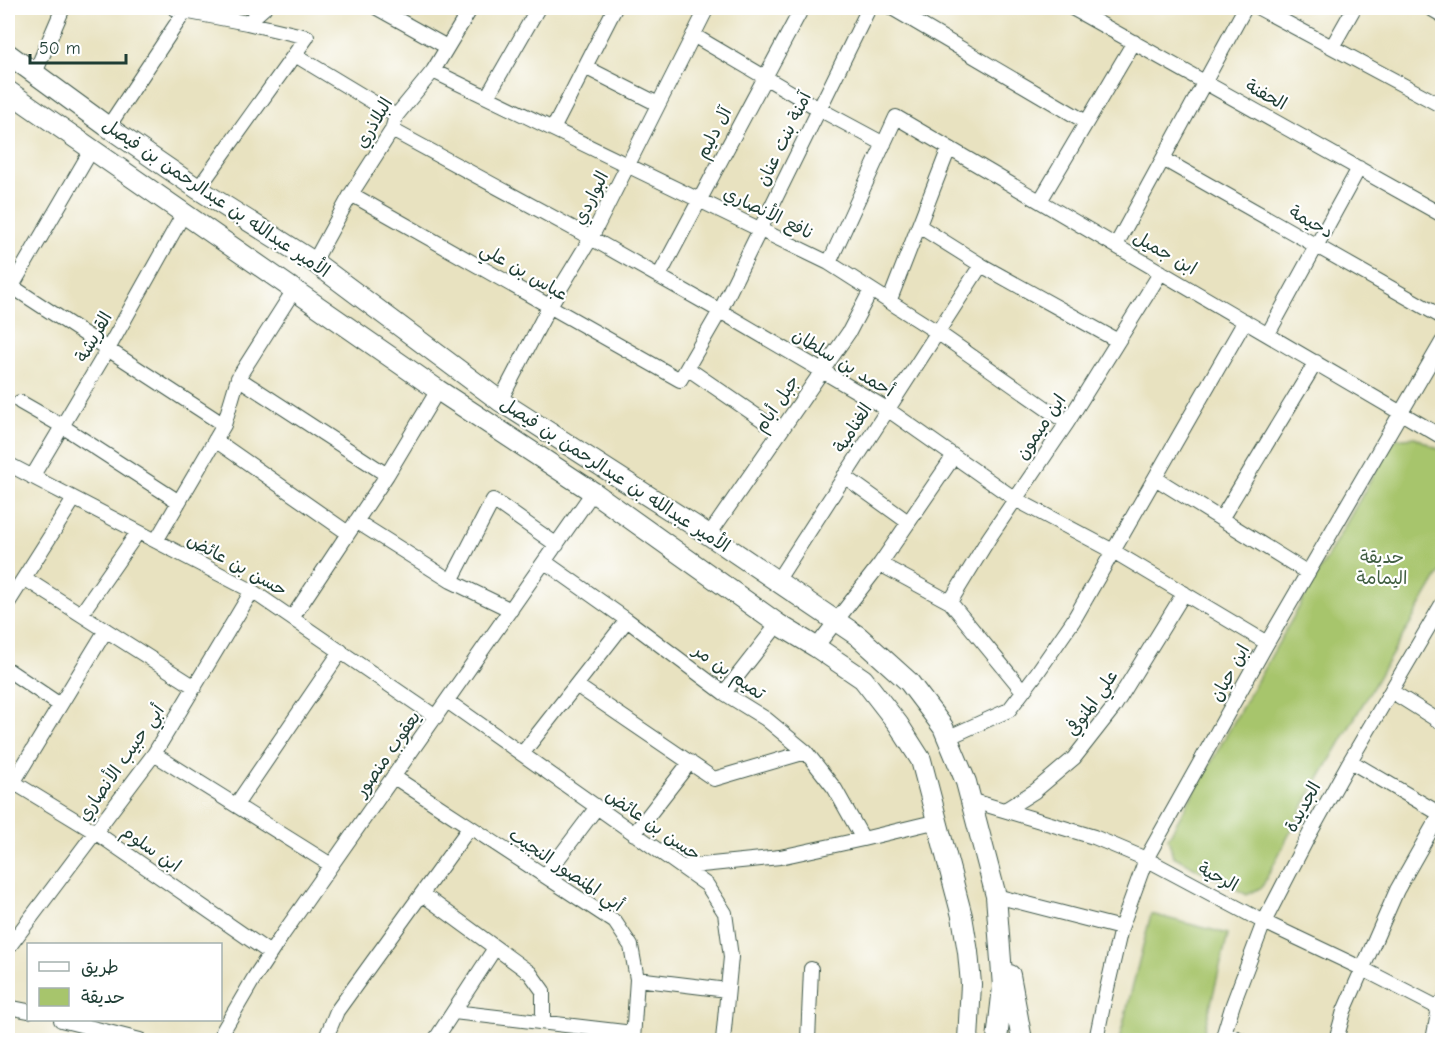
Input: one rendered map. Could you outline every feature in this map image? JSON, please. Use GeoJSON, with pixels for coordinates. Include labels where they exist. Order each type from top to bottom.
{"type":"FeatureCollection","features":[{"type":"Feature","properties":{"kind":"main road","name":"الأمير عبدالله بن عبدالرحمن بن فيصل"},"geometry":{"type":"LineString","coordinates":[[8,54],[198,189],[314,262],[500,401],[710,535],[858,636],[909,682],[943,727],[966,782],[996,896],[1003,987],[997,1041]]}},
{"type":"Feature","properties":{"kind":"main road","name":"الأمير عبدالله بن عبدالرحمن بن فيصل"},"geometry":{"type":"LineString","coordinates":[[8,94],[92,149],[438,390],[593,492],[778,624],[862,679],[898,724],[921,760],[962,916],[970,984],[968,1041]]}},
{"type":"Feature","properties":{"kind":"main road"},"geometry":{"type":"LineString","coordinates":[[996,896],[1022,1041]]}},
{"type":"Feature","properties":{"kind":"street"},"geometry":{"type":"LineString","coordinates":[[35,73],[63,8]]}},
{"type":"Feature","properties":{"kind":"street"},"geometry":{"type":"LineString","coordinates":[[247,22],[264,8]]}},
{"type":"Feature","properties":{"kind":"street"},"geometry":{"type":"LineString","coordinates":[[377,8],[447,47]]}},
{"type":"Feature","properties":{"kind":"street","name":"البلاذري"},"geometry":{"type":"LineString","coordinates":[[314,262],[351,194],[394,123],[433,71],[471,8]]}},
{"type":"Feature","properties":{"kind":"street"},"geometry":{"type":"LineString","coordinates":[[487,97],[538,8]]}},
{"type":"Feature","properties":{"kind":"street"},"geometry":{"type":"LineString","coordinates":[[553,129],[615,8]]}},
{"type":"Feature","properties":{"kind":"street","name":"البواردي"},"geometry":{"type":"LineString","coordinates":[[500,401],[549,307],[591,238],[707,8]]}},
{"type":"Feature","properties":{"kind":"street","name":"آل دليم"},"geometry":{"type":"LineString","coordinates":[[658,276],[802,8]]}},
{"type":"Feature","properties":{"kind":"street","name":"آمنة بنت عنان"},"geometry":{"type":"LineString","coordinates":[[680,380],[720,311],[869,8]]}},
{"type":"Feature","properties":{"kind":"street"},"geometry":{"type":"LineString","coordinates":[[892,8],[1086,122]]}},
{"type":"Feature","properties":{"kind":"street","name":"الحفنة"},"geometry":{"type":"LineString","coordinates":[[1072,8],[1359,168],[1441,211]]}},
{"type":"Feature","properties":{"kind":"street"},"geometry":{"type":"LineString","coordinates":[[1116,245],[1245,8]]}},
{"type":"Feature","properties":{"kind":"street"},"geometry":{"type":"LineString","coordinates":[[1259,8],[1443,106]]}},
{"type":"Feature","properties":{"kind":"street"},"geometry":{"type":"LineString","coordinates":[[1332,47],[1354,8]]}},
{"type":"Feature","properties":{"kind":"street"},"geometry":{"type":"LineString","coordinates":[[108,126],[182,9],[307,37],[198,189]]}},
{"type":"Feature","properties":{"kind":"street"},"geometry":{"type":"LineString","coordinates":[[693,35],[819,109],[884,144]]}},
{"type":"Feature","properties":{"kind":"street"},"geometry":{"type":"LineString","coordinates":[[1040,201],[1134,42]]}},
{"type":"Feature","properties":{"kind":"street","name":"أحمد بن سلطان"},"geometry":{"type":"LineString","coordinates":[[295,55],[394,123],[887,409],[1015,499],[1113,551],[1267,643]]}},
{"type":"Feature","properties":{"kind":"street"},"geometry":{"type":"LineString","coordinates":[[585,67],[658,105]]}},
{"type":"Feature","properties":{"kind":"street","name":"نافع الأنصاري"},"geometry":{"type":"LineString","coordinates":[[433,71],[829,263],[937,332],[1067,423]]}},
{"type":"Feature","properties":{"kind":"street","name":"ابن جميل"},"geometry":{"type":"LineString","coordinates":[[829,263],[896,117],[1443,437]]}},
{"type":"Feature","properties":{"kind":"street"},"geometry":{"type":"LineString","coordinates":[[889,302],[949,148]]}},
{"type":"Feature","properties":{"kind":"street"},"geometry":{"type":"LineString","coordinates":[[92,149],[9,288],[224,425]]}},
{"type":"Feature","properties":{"kind":"street","name":"دحيمة"},"geometry":{"type":"LineString","coordinates":[[1163,159],[1443,317]]}},
{"type":"Feature","properties":{"kind":"street"},"geometry":{"type":"LineString","coordinates":[[1268,334],[1359,168]]}},
{"type":"Feature","properties":{"kind":"street","name":"عباس بن علي"},"geometry":{"type":"LineString","coordinates":[[351,194],[680,380]]}},
{"type":"Feature","properties":{"kind":"street","name":"القريشة"},"geometry":{"type":"LineString","coordinates":[[32,477],[108,349],[184,213]]}},
{"type":"Feature","properties":{"kind":"street"},"geometry":{"type":"LineString","coordinates":[[919,226],[981,265],[1118,340]]}},
{"type":"Feature","properties":{"kind":"street","name":"الغنامية"},"geometry":{"type":"LineString","coordinates":[[777,581],[981,265]]}},
{"type":"Feature","properties":{"kind":"street","name":"ابن ميمون"},"geometry":{"type":"LineString","coordinates":[[950,602],[989,538],[1067,423],[1161,272]]}},
{"type":"Feature","properties":{"kind":"street"},"geometry":{"type":"LineString","coordinates":[[156,541],[224,425],[238,378],[294,290]]}},
{"type":"Feature","properties":{"kind":"street","name":"جبل أبام"},"geometry":{"type":"LineString","coordinates":[[710,535],[849,332],[871,290]]}},
{"type":"Feature","properties":{"kind":"street"},"geometry":{"type":"LineString","coordinates":[[947,738],[1009,710],[1037,673],[1073,621],[1245,321]]}},
{"type":"Feature","properties":{"kind":"street","name":"ابن حيان"},"geometry":{"type":"LineString","coordinates":[[1096,1041],[1121,928],[1146,859],[1267,643],[1443,342]]}},
{"type":"Feature","properties":{"kind":"street"},"geometry":{"type":"LineString","coordinates":[[1221,519],[1316,362]]}},
{"type":"Feature","properties":{"kind":"street"},"geometry":{"type":"LineString","coordinates":[[687,368],[780,432]]}},
{"type":"Feature","properties":{"kind":"street"},"geometry":{"type":"LineString","coordinates":[[238,378],[387,475]]}},
{"type":"Feature","properties":{"kind":"street"},"geometry":{"type":"LineString","coordinates":[[292,618],[387,475],[438,390]]}},
{"type":"Feature","properties":{"kind":"street"},"geometry":{"type":"LineString","coordinates":[[20,402],[62,426],[179,502]]}},
{"type":"Feature","properties":{"kind":"street"},"geometry":{"type":"LineString","coordinates":[[215,440],[352,527],[451,581],[511,610]]}},
{"type":"Feature","properties":{"kind":"street"},"geometry":{"type":"LineString","coordinates":[[816,647],[880,564],[954,456]]}},
{"type":"Feature","properties":{"kind":"street","name":"حسن بن عائض"},"geometry":{"type":"LineString","coordinates":[[8,464],[252,591],[436,717]]}},
{"type":"Feature","properties":{"kind":"street"},"geometry":{"type":"LineString","coordinates":[[844,476],[908,522]]}},
{"type":"Feature","properties":{"kind":"street"},"geometry":{"type":"LineString","coordinates":[[1155,478],[1308,573]]}},
{"type":"Feature","properties":{"kind":"street","name":"يعقوب منصور"},"geometry":{"type":"LineString","coordinates":[[222,1041],[223,1031],[270,953],[593,492]]}},
{"type":"Feature","properties":{"kind":"street"},"geometry":{"type":"LineString","coordinates":[[8,603],[74,499]]}},
{"type":"Feature","properties":{"kind":"street"},"geometry":{"type":"LineString","coordinates":[[451,581],[493,500],[557,545]]}},
{"type":"Feature","properties":{"kind":"street"},"geometry":{"type":"LineString","coordinates":[[81,614],[138,532]]}},
{"type":"Feature","properties":{"kind":"street","name":"تميم بن مر"},"geometry":{"type":"LineString","coordinates":[[545,562],[724,693],[766,719],[806,753],[835,789],[862,839]]}},
{"type":"Feature","properties":{"kind":"street"},"geometry":{"type":"LineString","coordinates":[[880,564],[950,602],[1023,691]]}},
{"type":"Feature","properties":{"kind":"street"},"geometry":{"type":"LineString","coordinates":[[24,578],[195,687]]}},
{"type":"Feature","properties":{"kind":"street","name":"أبي حبيب الأنصاري"},"geometry":{"type":"LineString","coordinates":[[8,948],[154,754],[252,591]]}},
{"type":"Feature","properties":{"kind":"street","name":"علي المنوفي"},"geometry":{"type":"LineString","coordinates":[[1005,810],[1035,791],[1074,758],[1114,707],[1184,594]]}},
{"type":"Feature","properties":{"kind":"street","name":"الجديدة"},"geometry":{"type":"LineString","coordinates":[[1223,1037],[1264,922],[1350,760],[1391,692],[1437,627],[1443,604]]}},
{"type":"Feature","properties":{"kind":"street"},"geometry":{"type":"LineString","coordinates":[[522,754],[627,620]]}},
{"type":"Feature","properties":{"kind":"street"},"geometry":{"type":"LineString","coordinates":[[724,693],[778,624]]}},
{"type":"Feature","properties":{"kind":"street"},"geometry":{"type":"LineString","coordinates":[[9,784],[106,630]]}},
{"type":"Feature","properties":{"kind":"street"},"geometry":{"type":"LineString","coordinates":[[236,805],[341,651]]}},
{"type":"Feature","properties":{"kind":"street"},"geometry":{"type":"LineString","coordinates":[[8,670],[60,705]]}},
{"type":"Feature","properties":{"kind":"street"},"geometry":{"type":"LineString","coordinates":[[576,684],[714,779],[806,753]]}},
{"type":"Feature","properties":{"kind":"street"},"geometry":{"type":"LineString","coordinates":[[1391,692],[1443,723]]}},
{"type":"Feature","properties":{"kind":"street","name":"حسن بن عائض"},"geometry":{"type":"LineString","coordinates":[[447,701],[707,885],[725,913],[731,957],[723,1041]]}},
{"type":"Feature","properties":{"kind":"street"},"geometry":{"type":"LineString","coordinates":[[154,754],[332,866]]}},
{"type":"Feature","properties":{"kind":"street"},"geometry":{"type":"LineString","coordinates":[[1336,1041],[1344,1011],[1397,890],[1441,815],[1350,760]]}},
{"type":"Feature","properties":{"kind":"street"},"geometry":{"type":"LineString","coordinates":[[634,834],[690,762]]}},
{"type":"Feature","properties":{"kind":"street","name":"أبي المنصور النجيب"},"geometry":{"type":"LineString","coordinates":[[394,777],[615,922],[631,946],[637,979],[633,1037]]}},
{"type":"Feature","properties":{"kind":"street","name":"ابن سلوم"},"geometry":{"type":"LineString","coordinates":[[9,784],[95,832],[270,953]]}},
{"type":"Feature","properties":{"kind":"street","name":"الرحية"},"geometry":{"type":"LineString","coordinates":[[970,800],[1094,837],[1146,859],[1264,922],[1441,1004]]}},
{"type":"Feature","properties":{"kind":"street"},"geometry":{"type":"LineString","coordinates":[[545,876],[597,807]]}},
{"type":"Feature","properties":{"kind":"street"},"geometry":{"type":"LineString","coordinates":[[682,867],[780,857],[938,821]]}},
{"type":"Feature","properties":{"kind":"street"},"geometry":{"type":"LineString","coordinates":[[326,1041],[337,1011],[470,827]]}},
{"type":"Feature","properties":{"kind":"street"},"geometry":{"type":"LineString","coordinates":[[422,894],[530,973],[543,991],[543,1022]]}},
{"type":"Feature","properties":{"kind":"street"},"geometry":{"type":"LineString","coordinates":[[996,896],[1121,928]]}},
{"type":"Feature","properties":{"kind":"street"},"geometry":{"type":"LineString","coordinates":[[8,926],[22,929]]}},
{"type":"Feature","properties":{"kind":"street"},"geometry":{"type":"LineString","coordinates":[[435,1041],[495,948]]}},
{"type":"Feature","properties":{"kind":"street"},"geometry":{"type":"LineString","coordinates":[[808,1041],[811,969]]}},
{"type":"Feature","properties":{"kind":"street"},"geometry":{"type":"LineString","coordinates":[[637,979],[728,990]]}},
{"type":"Feature","properties":{"kind":"street"},"geometry":{"type":"LineString","coordinates":[[1433,1041],[1441,1004]]}},
{"type":"Feature","properties":{"kind":"street"},"geometry":{"type":"LineString","coordinates":[[8,1007],[27,1011]]}},
{"type":"Feature","properties":{"kind":"street"},"geometry":{"type":"LineString","coordinates":[[454,1012],[543,1022],[633,1037]]}},
{"type":"Feature","properties":{"kind":"street"},"geometry":{"type":"LineString","coordinates":[[64,1021],[125,1039],[140,1041]]}},
{"type":"Feature","properties":{"kind":"street"},"geometry":{"type":"LineString","coordinates":[[1223,1037],[1241,1041]]}},
{"type":"Feature","properties":{"kind":"green space","name":"حديقة اليمامة"},"geometry":{"type":"Polygon","coordinates":[[[1415,437],[1442,451],[1442,569],[1309,796],[1262,887],[1247,895],[1173,856],[1168,838],[1394,439],[1415,437]]]}},
{"type":"Feature","properties":{"kind":"green space"},"geometry":{"type":"Polygon","coordinates":[[[1151,914],[1228,934],[1202,1040],[1119,1040],[1151,914]]]}}]}
